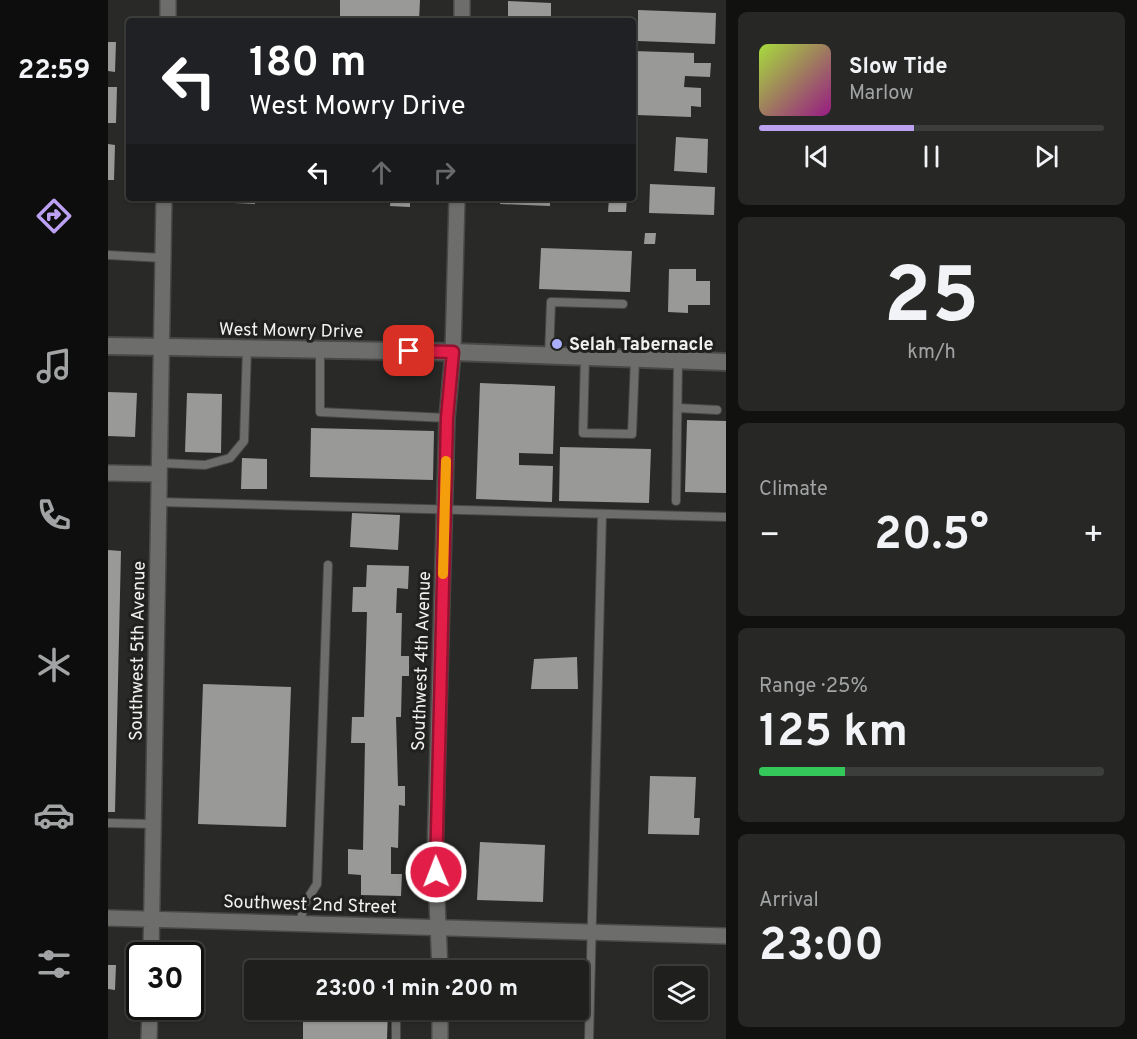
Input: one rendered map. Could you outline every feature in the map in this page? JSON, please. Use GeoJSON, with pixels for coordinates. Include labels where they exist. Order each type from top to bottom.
{"type":"FeatureCollection","features":[{"type":"Feature","properties":{"kind":"street"},"geometry":{"type":"LineString","coordinates":[[168,0],[168,18]]}},
{"type":"Feature","properties":{"kind":"street"},"geometry":{"type":"LineString","coordinates":[[462,0],[462,18]]}},
{"type":"Feature","properties":{"kind":"street","name":"Southwest 5th Avenue"},"geometry":{"type":"LineString","coordinates":[[151,942],[164,201]]}},
{"type":"Feature","properties":{"kind":"street","name":"Southwest 4th Avenue"},"geometry":{"type":"LineString","coordinates":[[440,960],[435,854],[447,418],[453,352],[457,201]]}},
{"type":"Feature","properties":{"kind":"street","name":"West Mowry Drive"},"geometry":{"type":"LineString","coordinates":[[108,346],[453,352],[726,363]]}},
{"type":"Feature","properties":{"kind":"street"},"geometry":{"type":"LineString","coordinates":[[108,473],[159,469]]}},
{"type":"Feature","properties":{"kind":"street","name":"Southwest 2nd Street"},"geometry":{"type":"LineString","coordinates":[[108,918],[726,936]]}},
{"type":"Feature","properties":{"kind":"street"},"geometry":{"type":"LineString","coordinates":[[149,1039],[150,1020]]}},
{"type":"Feature","properties":{"kind":"street"},"geometry":{"type":"LineString","coordinates":[[440,1020],[440,1039]]}},
{"type":"Feature","properties":{"kind":"lane"},"geometry":{"type":"LineString","coordinates":[[108,255],[163,258]]}},
{"type":"Feature","properties":{"kind":"lane"},"geometry":{"type":"LineString","coordinates":[[549,356],[551,302],[623,304]]}},
{"type":"Feature","properties":{"kind":"lane"},"geometry":{"type":"LineString","coordinates":[[159,469],[206,465],[230,458],[244,441],[247,349]]}},
{"type":"Feature","properties":{"kind":"lane"},"geometry":{"type":"LineString","coordinates":[[320,350],[321,412],[447,418]]}},
{"type":"Feature","properties":{"kind":"lane"},"geometry":{"type":"LineString","coordinates":[[585,357],[583,433],[632,434],[635,359]]}},
{"type":"Feature","properties":{"kind":"lane"},"geometry":{"type":"LineString","coordinates":[[676,501],[678,361]]}},
{"type":"Feature","properties":{"kind":"lane"},"geometry":{"type":"LineString","coordinates":[[678,408],[717,410]]}},
{"type":"Feature","properties":{"kind":"lane"},"geometry":{"type":"LineString","coordinates":[[159,502],[726,517]]}},
{"type":"Feature","properties":{"kind":"lane"},"geometry":{"type":"LineString","coordinates":[[589,1039],[602,514]]}},
{"type":"Feature","properties":{"kind":"lane"},"geometry":{"type":"LineString","coordinates":[[302,923],[303,906],[316,884],[328,565]]}},
{"type":"Feature","properties":{"kind":"lane"},"geometry":{"type":"LineString","coordinates":[[108,823],[154,824]]}},
{"type":"Feature","properties":{"kind":"lane"},"geometry":{"type":"LineString","coordinates":[[396,1020],[396,1039]]}},
{"type":"Feature","properties":{"kind":"building"},"geometry":{"type":"Polygon","coordinates":[[[340,0],[420,0],[419,18],[340,18],[340,0]]]}},
{"type":"Feature","properties":{"kind":"building"},"geometry":{"type":"Polygon","coordinates":[[[508,1],[551,3],[551,18],[508,18],[508,1]]]}},
{"type":"Feature","properties":{"kind":"building"},"geometry":{"type":"Polygon","coordinates":[[[638,10],[716,13],[715,44],[638,41],[638,10]]]}},
{"type":"Feature","properties":{"kind":"building"},"geometry":{"type":"Polygon","coordinates":[[[108,42],[116,42],[115,72],[108,71],[108,42]]]}},
{"type":"Feature","properties":{"kind":"building"},"geometry":{"type":"Polygon","coordinates":[[[636,51],[694,53],[694,63],[711,63],[710,77],[685,76],[684,87],[701,88],[701,107],[691,106],[691,117],[637,115],[638,94],[636,94],[636,51]]]}},
{"type":"Feature","properties":{"kind":"building"},"geometry":{"type":"Polygon","coordinates":[[[108,87],[117,87],[116,123],[108,123],[108,87]]]}},
{"type":"Feature","properties":{"kind":"building"},"geometry":{"type":"Polygon","coordinates":[[[676,137],[708,139],[707,173],[674,171],[676,137]]]}},
{"type":"Feature","properties":{"kind":"building"},"geometry":{"type":"Polygon","coordinates":[[[108,144],[115,145],[114,180],[108,180],[108,144]]]}},
{"type":"Feature","properties":{"kind":"building"},"geometry":{"type":"Polygon","coordinates":[[[650,184],[715,187],[714,215],[649,213],[650,184]]]}},
{"type":"Feature","properties":{"kind":"building"},"geometry":{"type":"Polygon","coordinates":[[[255,201],[255,204],[212,202],[255,201]]]}},
{"type":"Feature","properties":{"kind":"building"},"geometry":{"type":"Polygon","coordinates":[[[391,201],[410,201],[410,207],[390,206],[391,201]]]}},
{"type":"Feature","properties":{"kind":"building"},"geometry":{"type":"Polygon","coordinates":[[[500,201],[550,201],[550,206],[500,204],[500,201]]]}},
{"type":"Feature","properties":{"kind":"building"},"geometry":{"type":"Polygon","coordinates":[[[609,201],[627,201],[626,212],[608,212],[609,201]]]}},
{"type":"Feature","properties":{"kind":"building"},"geometry":{"type":"Polygon","coordinates":[[[645,233],[656,233],[655,244],[644,244],[645,233]]]}},
{"type":"Feature","properties":{"kind":"building"},"geometry":{"type":"Polygon","coordinates":[[[541,248],[632,251],[630,292],[539,289],[541,248]]]}},
{"type":"Feature","properties":{"kind":"building"},"geometry":{"type":"Polygon","coordinates":[[[669,269],[696,269],[696,281],[710,281],[710,305],[688,305],[688,313],[668,312],[669,269]]]}},
{"type":"Feature","properties":{"kind":"building"},"geometry":{"type":"Polygon","coordinates":[[[480,383],[555,386],[553,454],[519,453],[519,465],[553,466],[552,502],[476,499],[480,383]]]}},
{"type":"Feature","properties":{"kind":"building"},"geometry":{"type":"Polygon","coordinates":[[[108,392],[137,393],[135,437],[108,436],[108,392]]]}},
{"type":"Feature","properties":{"kind":"building"},"geometry":{"type":"Polygon","coordinates":[[[187,393],[222,394],[221,453],[185,452],[187,393]]]}},
{"type":"Feature","properties":{"kind":"building"},"geometry":{"type":"Polygon","coordinates":[[[687,420],[726,421],[726,493],[685,492],[687,420]]]}},
{"type":"Feature","properties":{"kind":"building"},"geometry":{"type":"Polygon","coordinates":[[[311,428],[434,431],[433,480],[310,477],[311,428]]]}},
{"type":"Feature","properties":{"kind":"building"},"geometry":{"type":"Polygon","coordinates":[[[560,447],[651,449],[649,503],[559,501],[560,447]]]}},
{"type":"Feature","properties":{"kind":"building"},"geometry":{"type":"Polygon","coordinates":[[[242,458],[267,459],[267,489],[241,489],[242,458]]]}},
{"type":"Feature","properties":{"kind":"building"},"geometry":{"type":"Polygon","coordinates":[[[352,513],[400,515],[398,550],[350,547],[352,513]]]}},
{"type":"Feature","properties":{"kind":"building"},"geometry":{"type":"Polygon","coordinates":[[[108,550],[121,551],[115,812],[108,812],[108,550]]]}},
{"type":"Feature","properties":{"kind":"building"},"geometry":{"type":"Polygon","coordinates":[[[367,565],[409,566],[408,589],[397,588],[396,613],[402,613],[401,656],[409,656],[409,676],[402,676],[401,717],[396,717],[398,786],[405,786],[405,806],[399,805],[398,848],[391,847],[391,874],[402,874],[401,896],[361,895],[361,875],[348,874],[348,849],[363,850],[365,743],[351,743],[352,717],[364,717],[367,612],[352,612],[353,587],[366,587],[367,565]]]}},
{"type":"Feature","properties":{"kind":"building"},"geometry":{"type":"Polygon","coordinates":[[[577,657],[578,689],[531,689],[534,659],[577,657]]]}},
{"type":"Feature","properties":{"kind":"building"},"geometry":{"type":"Polygon","coordinates":[[[203,684],[291,687],[286,827],[198,824],[203,684]]]}},
{"type":"Feature","properties":{"kind":"building"},"geometry":{"type":"Polygon","coordinates":[[[650,776],[696,777],[694,818],[700,818],[699,835],[648,834],[650,776]]]}},
{"type":"Feature","properties":{"kind":"building"},"geometry":{"type":"Polygon","coordinates":[[[480,842],[545,845],[543,902],[477,900],[480,842]]]}},
{"type":"Feature","properties":{"kind":"building"},"geometry":{"type":"Polygon","coordinates":[[[108,965],[116,965],[115,990],[108,989],[108,965]]]}},
{"type":"Feature","properties":{"kind":"building"},"geometry":{"type":"Polygon","coordinates":[[[303,1020],[388,1020],[387,1039],[303,1039],[303,1020]]]}},
{"type":"Feature","properties":{"kind":"slow traffic"},"geometry":{"type":"LineString","coordinates":[[443,574],[446,461]]}},
{"type":"Feature","properties":{"kind":"place","name":"Selah Tabernacle"},"geometry":{"type":"Point","coordinates":[557,344]}},
{"type":"Feature","properties":{"kind":"route"},"geometry":{"type":"LineString","coordinates":[[409,351],[453,352],[447,418],[436,872]]}}]}
